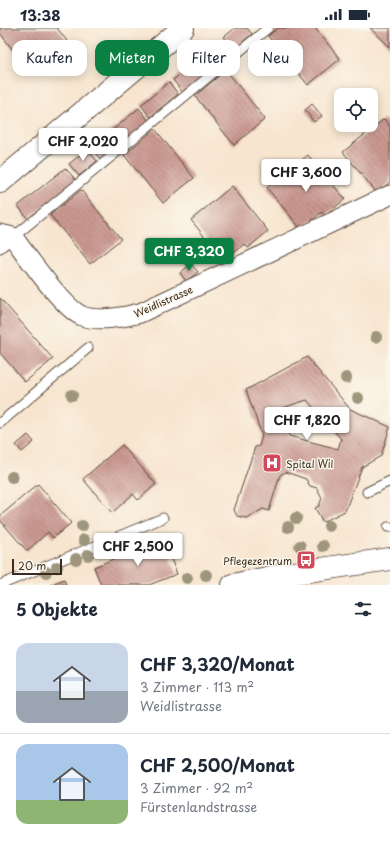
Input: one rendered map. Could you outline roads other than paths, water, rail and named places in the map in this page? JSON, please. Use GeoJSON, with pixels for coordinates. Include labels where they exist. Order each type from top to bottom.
{"type":"FeatureCollection","features":[{"type":"Feature","properties":{"kind":"main road"},"geometry":{"type":"LineString","coordinates":[[0,182],[183,28]]}},
{"type":"Feature","properties":{"kind":"main road"},"geometry":{"type":"LineString","coordinates":[[234,585],[288,580],[390,559]]}},
{"type":"Feature","properties":{"kind":"street","name":"Weidlistrasse"},"geometry":{"type":"LineString","coordinates":[[4,240],[70,308],[83,316],[117,318],[140,313],[390,195]]}},
{"type":"Feature","properties":{"kind":"lane"},"geometry":{"type":"LineString","coordinates":[[4,240],[268,28]]}},
{"type":"Feature","properties":{"kind":"lane"},"geometry":{"type":"LineString","coordinates":[[0,423],[88,348]]}},
{"type":"Feature","properties":{"kind":"lane"},"geometry":{"type":"LineString","coordinates":[[367,492],[390,481]]}},
{"type":"Feature","properties":{"kind":"lane"},"geometry":{"type":"LineString","coordinates":[[0,584],[163,518]]}},
{"type":"Feature","properties":{"kind":"place","name":"Spital Wil"},"geometry":{"type":"Point","coordinates":[272,463]}},
{"type":"Feature","properties":{"kind":"place","name":"Pflegezentrum"},"geometry":{"type":"Point","coordinates":[306,560]}}]}
